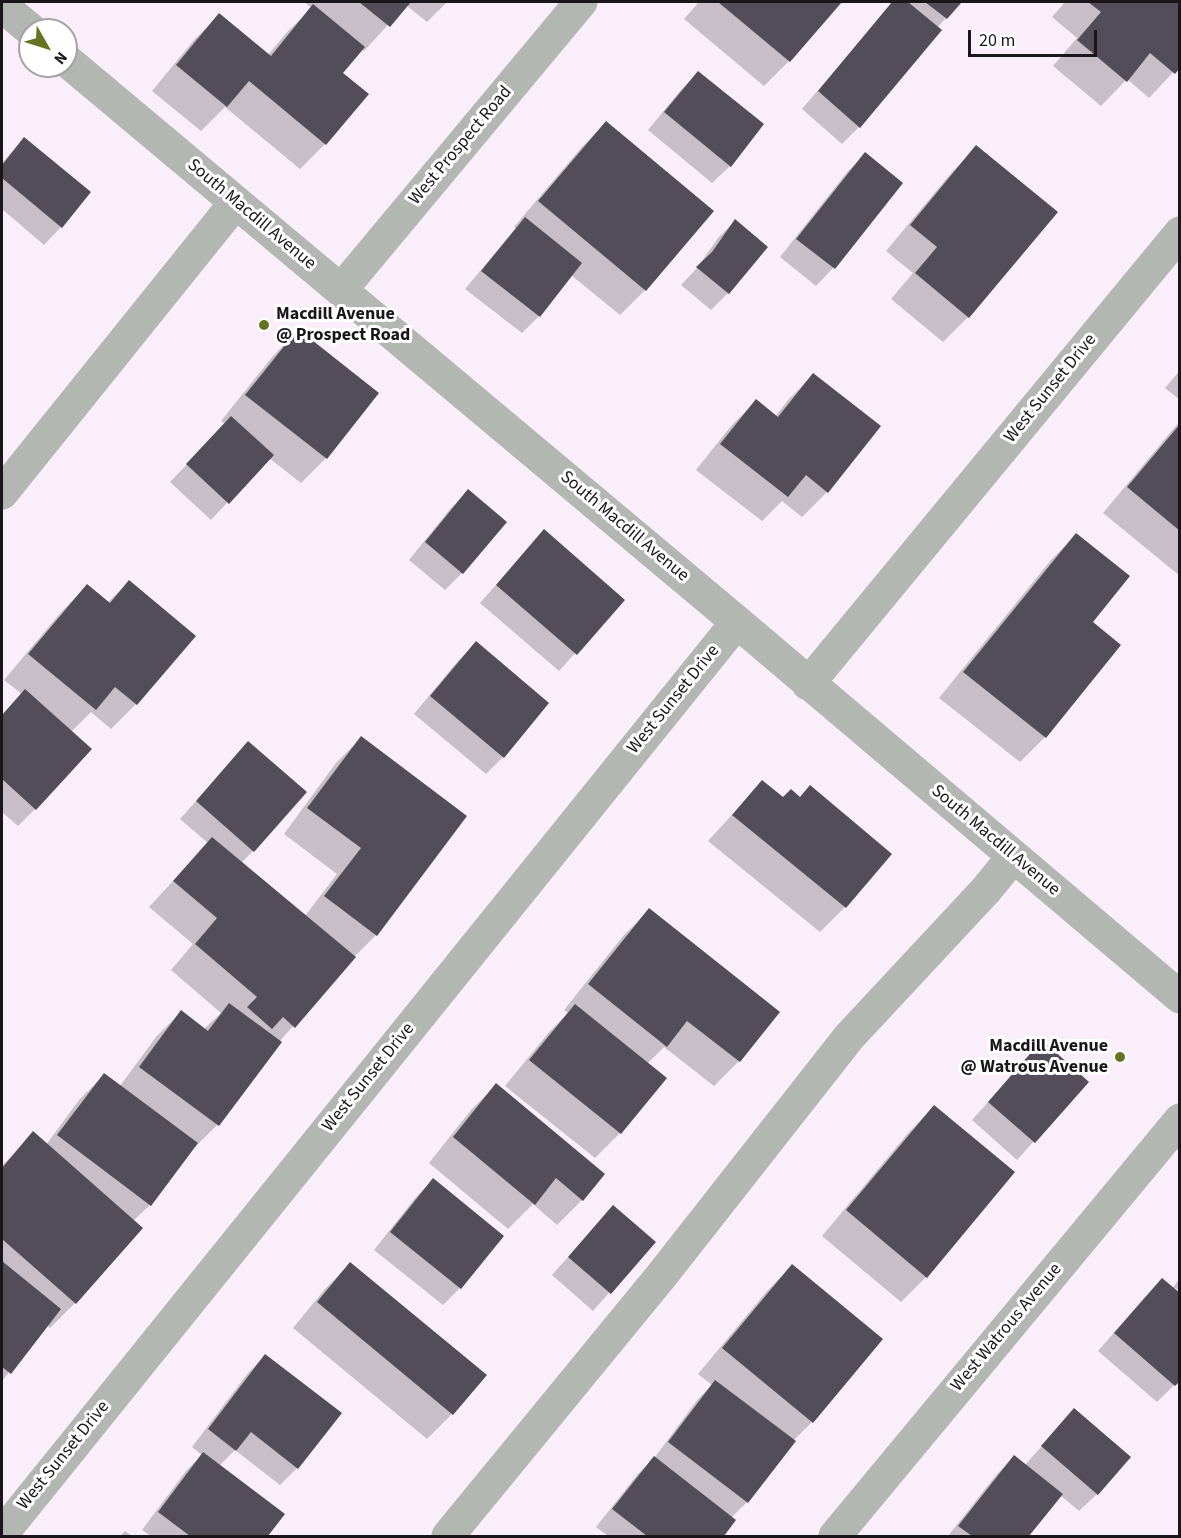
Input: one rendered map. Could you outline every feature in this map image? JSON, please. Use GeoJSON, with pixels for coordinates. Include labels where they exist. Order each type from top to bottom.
{"type":"FeatureCollection","features":[{"type":"Feature","properties":{"kind":"street","name":"West Prospect Road"},"geometry":{"type":"LineString","coordinates":[[341,290],[581,2]]}},
{"type":"Feature","properties":{"kind":"street"},"geometry":{"type":"LineString","coordinates":[[2,6],[18,19]]}},
{"type":"Feature","properties":{"kind":"street","name":"South Macdill Avenue"},"geometry":{"type":"LineString","coordinates":[[78,70],[737,622],[1179,997]]}},
{"type":"Feature","properties":{"kind":"street"},"geometry":{"type":"LineString","coordinates":[[2,493],[236,202]]}},
{"type":"Feature","properties":{"kind":"street","name":"West Sunset Drive"},"geometry":{"type":"LineString","coordinates":[[808,684],[1179,232]]}},
{"type":"Feature","properties":{"kind":"street","name":"West Sunset Drive"},"geometry":{"type":"LineString","coordinates":[[2,1534],[737,622]]}},
{"type":"Feature","properties":{"kind":"street"},"geometry":{"type":"LineString","coordinates":[[448,1536],[662,1275],[849,1037],[986,890],[1013,857]]}},
{"type":"Feature","properties":{"kind":"street","name":"West Watrous Avenue"},"geometry":{"type":"LineString","coordinates":[[835,1536],[1179,1120]]}},
{"type":"Feature","properties":{"kind":"building"},"geometry":{"type":"Polygon","coordinates":[[[359,2],[411,2],[390,27],[359,2]]]}},
{"type":"Feature","properties":{"kind":"building"},"geometry":{"type":"Polygon","coordinates":[[[718,2],[842,2],[790,62],[718,2]]]}},
{"type":"Feature","properties":{"kind":"building"},"geometry":{"type":"Polygon","coordinates":[[[892,2],[908,2],[942,30],[860,128],[818,91],[892,2]]]}},
{"type":"Feature","properties":{"kind":"building"},"geometry":{"type":"Polygon","coordinates":[[[925,2],[962,2],[947,19],[925,2]]]}},
{"type":"Feature","properties":{"kind":"building"},"geometry":{"type":"Polygon","coordinates":[[[1088,2],[1180,2],[1180,68],[1175,74],[1150,53],[1127,82],[1077,40],[1101,12],[1088,2]]]}},
{"type":"Feature","properties":{"kind":"building"},"geometry":{"type":"Polygon","coordinates":[[[313,4],[365,47],[343,73],[369,94],[326,145],[249,81],[227,107],[176,65],[219,13],[271,56],[313,4]]]}},
{"type":"Feature","properties":{"kind":"building"},"geometry":{"type":"Polygon","coordinates":[[[698,71],[764,124],[731,167],[664,112],[698,71]]]}},
{"type":"Feature","properties":{"kind":"building"},"geometry":{"type":"Polygon","coordinates":[[[606,121],[714,211],[646,291],[538,201],[606,121]]]}},
{"type":"Feature","properties":{"kind":"building"},"geometry":{"type":"Polygon","coordinates":[[[24,137],[91,192],[62,228],[2,178],[2,165],[24,137]]]}},
{"type":"Feature","properties":{"kind":"building"},"geometry":{"type":"Polygon","coordinates":[[[976,145],[1058,212],[969,318],[915,273],[937,247],[910,225],[976,145]]]}},
{"type":"Feature","properties":{"kind":"building"},"geometry":{"type":"Polygon","coordinates":[[[865,152],[903,183],[835,269],[796,239],[865,152]]]}},
{"type":"Feature","properties":{"kind":"building"},"geometry":{"type":"Polygon","coordinates":[[[525,217],[582,263],[540,317],[481,271],[525,217]]]}},
{"type":"Feature","properties":{"kind":"building"},"geometry":{"type":"Polygon","coordinates":[[[735,219],[768,247],[729,294],[696,267],[712,252],[735,219]]]}},
{"type":"Feature","properties":{"kind":"building"},"geometry":{"type":"Polygon","coordinates":[[[298,329],[379,393],[327,459],[245,395],[298,329]]]}},
{"type":"Feature","properties":{"kind":"building"},"geometry":{"type":"Polygon","coordinates":[[[813,373],[881,426],[828,493],[806,475],[788,497],[720,444],[756,399],[778,417],[813,373]]]}},
{"type":"Feature","properties":{"kind":"building"},"geometry":{"type":"Polygon","coordinates":[[[231,416],[274,455],[229,504],[186,464],[231,416]]]}},
{"type":"Feature","properties":{"kind":"building"},"geometry":{"type":"Polygon","coordinates":[[[1180,424],[1180,531],[1127,487],[1180,424]]]}},
{"type":"Feature","properties":{"kind":"building"},"geometry":{"type":"Polygon","coordinates":[[[468,489],[507,522],[463,574],[425,542],[468,489]]]}},
{"type":"Feature","properties":{"kind":"building"},"geometry":{"type":"Polygon","coordinates":[[[544,529],[625,600],[577,655],[496,585],[544,529]]]}},
{"type":"Feature","properties":{"kind":"building"},"geometry":{"type":"Polygon","coordinates":[[[1076,533],[1130,576],[1093,622],[1121,645],[1046,738],[963,672],[1076,533]]]}},
{"type":"Feature","properties":{"kind":"building"},"geometry":{"type":"Polygon","coordinates":[[[129,580],[196,636],[137,705],[115,687],[96,710],[28,654],[87,584],[110,603],[129,580]]]}},
{"type":"Feature","properties":{"kind":"building"},"geometry":{"type":"Polygon","coordinates":[[[476,641],[549,703],[504,758],[430,696],[476,641]]]}},
{"type":"Feature","properties":{"kind":"building"},"geometry":{"type":"Polygon","coordinates":[[[25,689],[92,749],[36,810],[2,779],[2,715],[25,689]]]}},
{"type":"Feature","properties":{"kind":"building"},"geometry":{"type":"Polygon","coordinates":[[[361,736],[467,816],[377,936],[324,896],[361,848],[307,808],[361,736]]]}},
{"type":"Feature","properties":{"kind":"building"},"geometry":{"type":"Polygon","coordinates":[[[248,741],[307,792],[254,852],[196,801],[248,741]]]}},
{"type":"Feature","properties":{"kind":"building"},"geometry":{"type":"Polygon","coordinates":[[[762,780],[783,797],[791,789],[800,797],[810,785],[892,854],[846,908],[732,815],[762,780]]]}},
{"type":"Feature","properties":{"kind":"building"},"geometry":{"type":"Polygon","coordinates":[[[212,837],[356,957],[295,1028],[283,1017],[272,1029],[247,1007],[257,997],[195,944],[217,918],[173,881],[212,837]]]}},
{"type":"Feature","properties":{"kind":"building"},"geometry":{"type":"Polygon","coordinates":[[[649,908],[780,1012],[740,1062],[687,1021],[667,1047],[588,984],[649,908]]]}},
{"type":"Feature","properties":{"kind":"building"},"geometry":{"type":"Polygon","coordinates":[[[229,1003],[282,1042],[219,1126],[139,1067],[181,1010],[208,1031],[229,1003]]]}},
{"type":"Feature","properties":{"kind":"building"},"geometry":{"type":"Polygon","coordinates":[[[575,1004],[667,1078],[621,1134],[529,1060],[575,1004]]]}},
{"type":"Feature","properties":{"kind":"building"},"geometry":{"type":"Polygon","coordinates":[[[1042,1040],[1089,1082],[1035,1143],[988,1102],[1042,1040]]]}},
{"type":"Feature","properties":{"kind":"building"},"geometry":{"type":"Polygon","coordinates":[[[104,1073],[198,1143],[151,1206],[57,1135],[104,1073]]]}},
{"type":"Feature","properties":{"kind":"building"},"geometry":{"type":"Polygon","coordinates":[[[496,1083],[605,1174],[583,1201],[556,1178],[535,1205],[453,1137],[496,1083]]]}},
{"type":"Feature","properties":{"kind":"building"},"geometry":{"type":"Polygon","coordinates":[[[934,1105],[1015,1172],[927,1278],[846,1210],[934,1105]]]}},
{"type":"Feature","properties":{"kind":"building"},"geometry":{"type":"Polygon","coordinates":[[[33,1131],[143,1228],[76,1304],[2,1239],[2,1168],[33,1131]]]}},
{"type":"Feature","properties":{"kind":"building"},"geometry":{"type":"Polygon","coordinates":[[[433,1178],[504,1236],[461,1289],[390,1232],[433,1178]]]}},
{"type":"Feature","properties":{"kind":"building"},"geometry":{"type":"Polygon","coordinates":[[[613,1205],[656,1242],[611,1294],[568,1257],[613,1205]]]}},
{"type":"Feature","properties":{"kind":"building"},"geometry":{"type":"Polygon","coordinates":[[[2,1261],[61,1309],[11,1374],[2,1367],[2,1261]]]}},
{"type":"Feature","properties":{"kind":"building"},"geometry":{"type":"Polygon","coordinates":[[[350,1262],[487,1375],[453,1415],[317,1302],[350,1262]]]}},
{"type":"Feature","properties":{"kind":"building"},"geometry":{"type":"Polygon","coordinates":[[[792,1264],[883,1339],[813,1423],[722,1348],[792,1264]]]}},
{"type":"Feature","properties":{"kind":"building"},"geometry":{"type":"Polygon","coordinates":[[[1162,1278],[1180,1293],[1180,1381],[1175,1386],[1114,1333],[1162,1278]]]}},
{"type":"Feature","properties":{"kind":"building"},"geometry":{"type":"Polygon","coordinates":[[[265,1354],[342,1413],[298,1469],[251,1432],[236,1451],[208,1429],[265,1354]]]}},
{"type":"Feature","properties":{"kind":"building"},"geometry":{"type":"Polygon","coordinates":[[[715,1380],[796,1441],[748,1503],[668,1442],[715,1380]]]}},
{"type":"Feature","properties":{"kind":"building"},"geometry":{"type":"Polygon","coordinates":[[[1074,1408],[1131,1457],[1098,1495],[1041,1446],[1074,1408]]]}},
{"type":"Feature","properties":{"kind":"building"},"geometry":{"type":"Polygon","coordinates":[[[203,1452],[285,1514],[268,1536],[190,1536],[158,1512],[203,1452]]]}},
{"type":"Feature","properties":{"kind":"building"},"geometry":{"type":"Polygon","coordinates":[[[1014,1455],[1063,1494],[1029,1536],[972,1536],[958,1526],[1014,1455]]]}},
{"type":"Feature","properties":{"kind":"building"},"geometry":{"type":"Polygon","coordinates":[[[654,1456],[736,1520],[724,1536],[647,1536],[612,1509],[654,1456]]]}},
{"type":"Feature","properties":{"kind":"place","name":"Macdill Avenue @ Prospect Road"},"geometry":{"type":"Point","coordinates":[264,325]}},
{"type":"Feature","properties":{"kind":"place","name":"Macdill Avenue @ Watrous Avenue"},"geometry":{"type":"Point","coordinates":[1120,1057]}}]}
